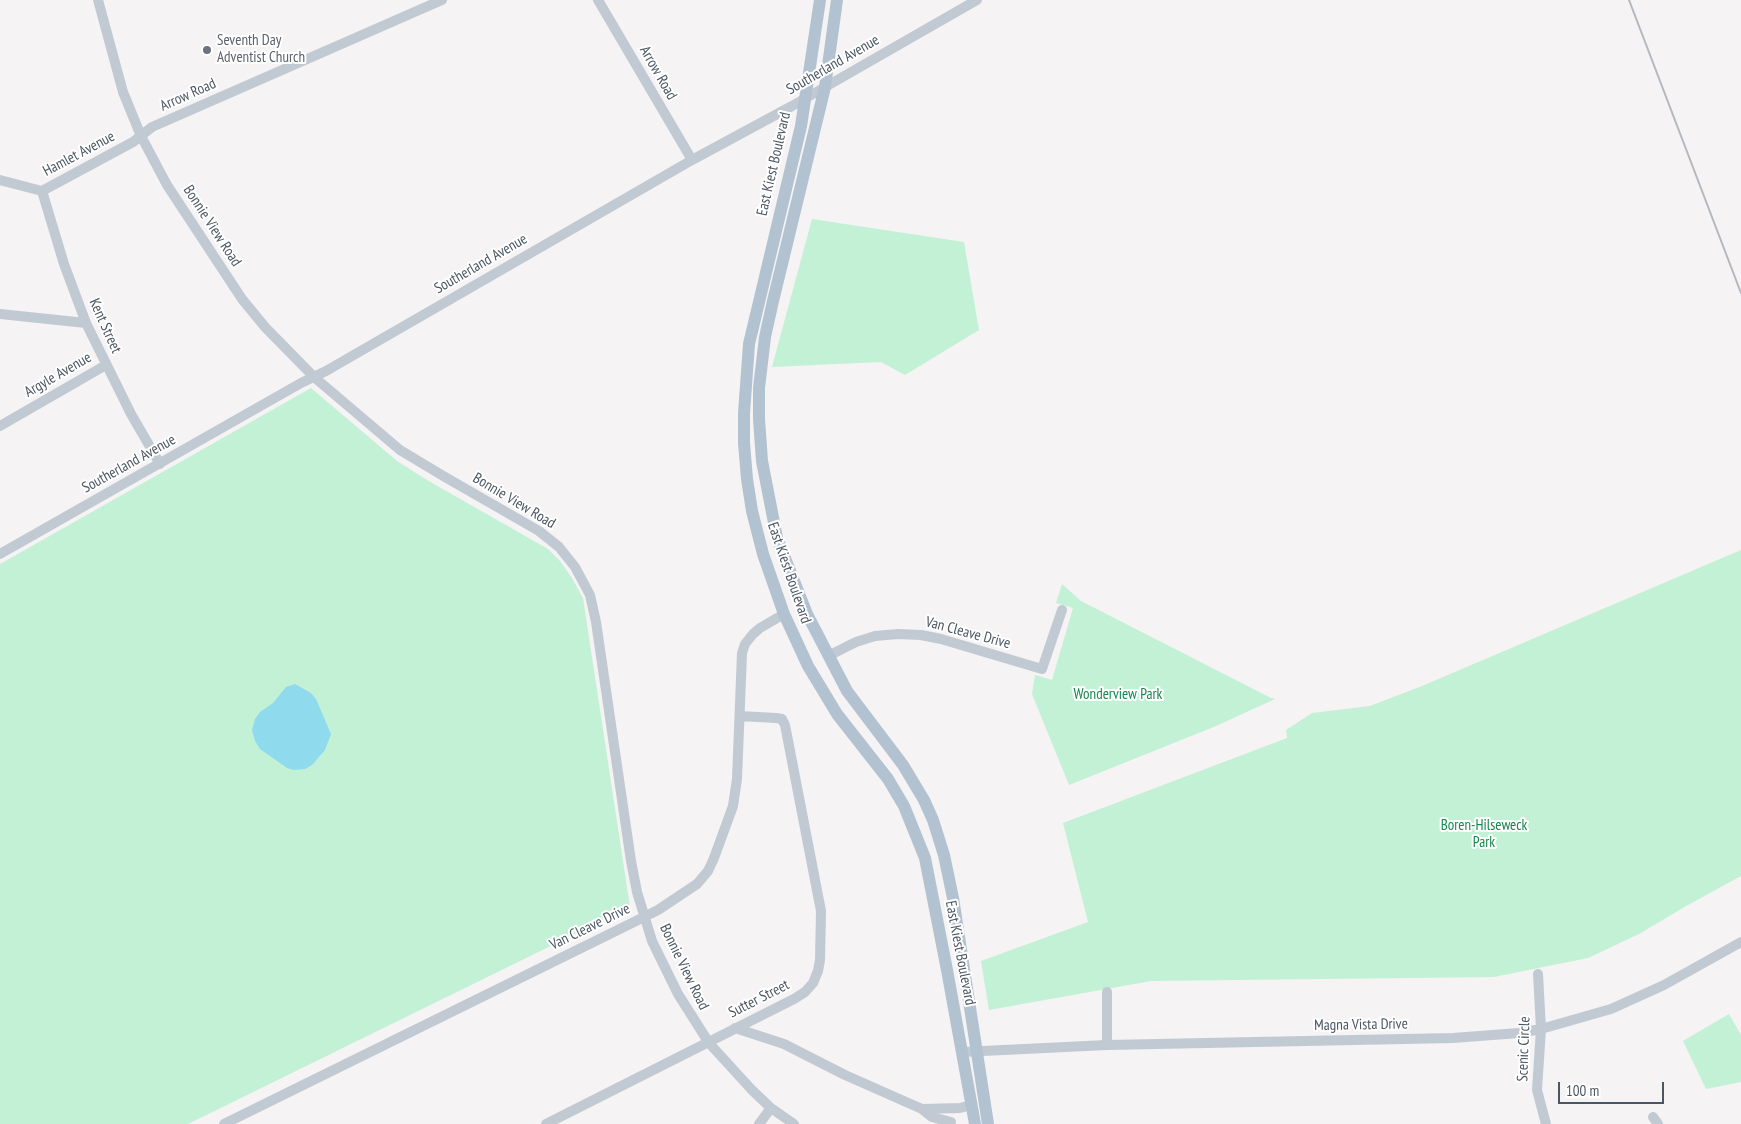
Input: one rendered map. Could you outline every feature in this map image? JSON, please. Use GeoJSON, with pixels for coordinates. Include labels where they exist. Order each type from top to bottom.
{"type":"FeatureCollection","features":[{"type":"Feature","properties":{"kind":"main road","name":"East Kiest Boulevard"},"geometry":{"type":"LineString","coordinates":[[820,0],[818,21],[749,344],[745,387],[744,443],[752,512],[763,554],[784,614],[808,666],[837,714],[888,779],[904,806],[914,829],[926,867],[975,1124]]}},
{"type":"Feature","properties":{"kind":"main road","name":"East Kiest Boulevard"},"geometry":{"type":"LineString","coordinates":[[837,0],[830,80],[807,161],[772,301],[765,337],[759,388],[762,461],[777,538],[807,614],[846,691],[903,765],[924,800],[933,820],[944,855],[952,894],[988,1124]]}},
{"type":"Feature","properties":{"kind":"main road"},"geometry":{"type":"LineString","coordinates":[[818,21],[823,33],[818,62],[830,80]]}},
{"type":"Feature","properties":{"kind":"main road"},"geometry":{"type":"LineString","coordinates":[[800,104],[812,114],[805,144],[807,161]]}},
{"type":"Feature","properties":{"kind":"main road"},"geometry":{"type":"LineString","coordinates":[[745,387],[759,388]]}},
{"type":"Feature","properties":{"kind":"street","name":"Bonnie View Road"},"geometry":{"type":"LineString","coordinates":[[98,0],[119,81],[141,136],[167,185],[242,299],[265,327],[314,377],[400,450],[445,478],[539,531],[559,548],[580,574],[590,595],[596,622],[631,860],[644,917],[652,941],[678,994],[709,1044],[750,1089],[771,1108],[794,1124]]}},
{"type":"Feature","properties":{"kind":"street","name":"Arrow Road"},"geometry":{"type":"LineString","coordinates":[[141,136],[152,127],[442,0]]}},
{"type":"Feature","properties":{"kind":"street","name":"Arrow Road"},"geometry":{"type":"LineString","coordinates":[[598,0],[692,160]]}},
{"type":"Feature","properties":{"kind":"street","name":"Southerland Avenue"},"geometry":{"type":"LineString","coordinates":[[0,554],[314,377],[692,160],[800,104],[830,80],[977,0]]}},
{"type":"Feature","properties":{"kind":"street","name":"Hamlet Avenue"},"geometry":{"type":"LineString","coordinates":[[0,180],[42,191],[91,166],[141,136]]}},
{"type":"Feature","properties":{"kind":"street","name":"Kent Street"},"geometry":{"type":"LineString","coordinates":[[42,191],[64,264],[86,323],[106,365],[160,464]]}},
{"type":"Feature","properties":{"kind":"street"},"geometry":{"type":"LineString","coordinates":[[0,314],[86,323]]}},
{"type":"Feature","properties":{"kind":"street","name":"Argyle Avenue"},"geometry":{"type":"LineString","coordinates":[[0,426],[106,365]]}},
{"type":"Feature","properties":{"kind":"street","name":"Van Cleave Drive"},"geometry":{"type":"LineString","coordinates":[[828,656],[856,642],[876,636],[898,634],[922,635],[1042,669],[1062,610]]}},
{"type":"Feature","properties":{"kind":"street","name":"Van Cleave Drive"},"geometry":{"type":"LineString","coordinates":[[224,1124],[644,917],[697,884],[708,872],[734,806],[737,779],[742,653],[745,644],[760,628],[784,614]]}},
{"type":"Feature","properties":{"kind":"street","name":"Sutter Street"},"geometry":{"type":"LineString","coordinates":[[546,1124],[709,1044],[734,1028],[794,999],[805,992],[813,983],[819,965],[822,924],[818,890],[783,721],[776,718],[740,716]]}},
{"type":"Feature","properties":{"kind":"street","name":"Magna Vista Drive"},"geometry":{"type":"LineString","coordinates":[[962,1052],[1107,1045],[1453,1038],[1541,1029],[1587,1017],[1639,997],[1741,942]]}},
{"type":"Feature","properties":{"kind":"street","name":"Scenic Circle"},"geometry":{"type":"LineString","coordinates":[[1538,974],[1541,1029],[1538,1090],[1546,1124]]}},
{"type":"Feature","properties":{"kind":"street"},"geometry":{"type":"LineString","coordinates":[[1107,992],[1107,1045]]}},
{"type":"Feature","properties":{"kind":"street"},"geometry":{"type":"LineString","coordinates":[[734,1028],[784,1044],[845,1075],[922,1110],[932,1117],[951,1122]]}},
{"type":"Feature","properties":{"kind":"street"},"geometry":{"type":"LineString","coordinates":[[922,1110],[954,1109],[971,1106]]}},
{"type":"Feature","properties":{"kind":"street"},"geometry":{"type":"LineString","coordinates":[[759,1124],[771,1108]]}},
{"type":"Feature","properties":{"kind":"green space"},"geometry":{"type":"Polygon","coordinates":[[[812,219],[964,242],[979,330],[905,375],[881,362],[772,367],[812,219]]]}},
{"type":"Feature","properties":{"kind":"green space"},"geometry":{"type":"Polygon","coordinates":[[[311,388],[397,461],[548,549],[560,561],[572,578],[583,598],[630,907],[188,1124],[0,1124],[0,564],[311,388]]]}},
{"type":"Feature","properties":{"kind":"green space","name":"Boren-Hilseweck Park"},"geometry":{"type":"Polygon","coordinates":[[[1741,550],[1741,876],[1639,934],[1588,958],[1494,977],[1151,981],[989,1010],[981,961],[1088,922],[1063,823],[1287,738],[1286,730],[1312,713],[1370,706],[1422,686],[1741,550]]]}},
{"type":"Feature","properties":{"kind":"green space","name":"Wonderview Park"},"geometry":{"type":"Polygon","coordinates":[[[1062,584],[1081,601],[1275,699],[1216,726],[1069,785],[1032,694],[1035,675],[1052,680],[1073,608],[1056,603],[1062,584]]]}},
{"type":"Feature","properties":{"kind":"green space"},"geometry":{"type":"Polygon","coordinates":[[[1729,1014],[1741,1035],[1741,1082],[1706,1089],[1683,1041],[1729,1014]]]}},
{"type":"Feature","properties":{"kind":"water"},"geometry":{"type":"Polygon","coordinates":[[[295,684],[311,693],[316,699],[331,734],[325,750],[312,765],[305,769],[294,770],[287,768],[260,749],[255,741],[252,730],[255,719],[260,712],[273,703],[286,687],[295,684]]]}},
{"type":"Feature","properties":{"kind":"railway"},"geometry":{"type":"LineString","coordinates":[[1629,0],[1741,293]]}},
{"type":"Feature","properties":{"kind":"place","name":"Seventh Day Adventist Church"},"geometry":{"type":"Point","coordinates":[207,50]}}]}
